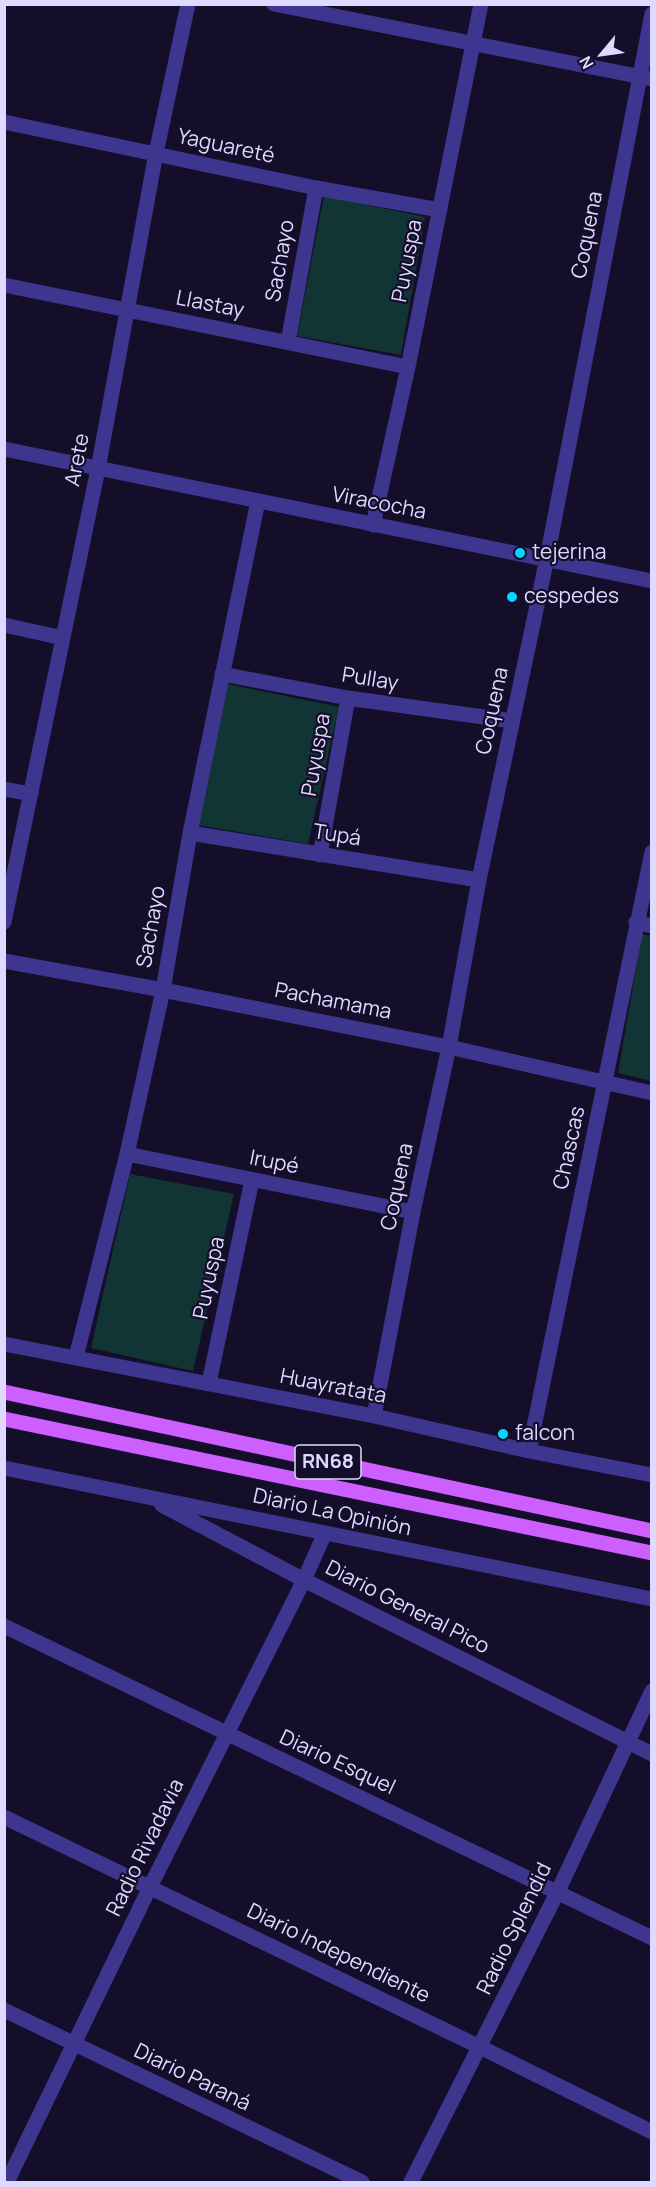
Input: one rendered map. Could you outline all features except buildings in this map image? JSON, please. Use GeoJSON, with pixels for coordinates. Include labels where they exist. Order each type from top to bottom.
{"type":"FeatureCollection","features":[{"type":"Feature","properties":{"kind":"main road","name":"RN68"},"geometry":{"type":"LineString","coordinates":[[4,1392],[651,1532]]}},
{"type":"Feature","properties":{"kind":"main road","name":"RN68"},"geometry":{"type":"LineString","coordinates":[[4,1419],[651,1553]]}},
{"type":"Feature","properties":{"kind":"street","name":"Arete"},"geometry":{"type":"LineString","coordinates":[[4,922],[98,469],[156,153],[188,4]]}},
{"type":"Feature","properties":{"kind":"street"},"geometry":{"type":"LineString","coordinates":[[274,4],[645,78]]}},
{"type":"Feature","properties":{"kind":"street","name":"Puyuspa"},"geometry":{"type":"LineString","coordinates":[[373,525],[408,367],[481,4]]}},
{"type":"Feature","properties":{"kind":"street","name":"Coquena"},"geometry":{"type":"LineString","coordinates":[[374,1416],[413,1212],[449,1047],[479,879],[645,78],[651,14]]}},
{"type":"Feature","properties":{"kind":"street","name":"Yaguareté"},"geometry":{"type":"LineString","coordinates":[[4,122],[316,188],[440,210]]}},
{"type":"Feature","properties":{"kind":"street","name":"Sachayo"},"geometry":{"type":"LineString","coordinates":[[288,342],[316,188]]}},
{"type":"Feature","properties":{"kind":"street","name":"Llastay"},"geometry":{"type":"LineString","coordinates":[[4,285],[408,367]]}},
{"type":"Feature","properties":{"kind":"street","name":"Viracocha"},"geometry":{"type":"LineString","coordinates":[[4,449],[651,581]]}},
{"type":"Feature","properties":{"kind":"street","name":"Sachayo"},"geometry":{"type":"LineString","coordinates":[[76,1357],[127,1154],[163,990],[190,833],[258,501]]}},
{"type":"Feature","properties":{"kind":"street"},"geometry":{"type":"LineString","coordinates":[[4,625],[63,638]]}},
{"type":"Feature","properties":{"kind":"street","name":"Pullay"},"geometry":{"type":"LineString","coordinates":[[222,674],[348,698],[512,721]]}},
{"type":"Feature","properties":{"kind":"street","name":"Puyuspa"},"geometry":{"type":"LineString","coordinates":[[320,855],[348,698]]}},
{"type":"Feature","properties":{"kind":"street"},"geometry":{"type":"LineString","coordinates":[[4,789],[31,794]]}},
{"type":"Feature","properties":{"kind":"street","name":"Tupá"},"geometry":{"type":"LineString","coordinates":[[190,833],[479,879]]}},
{"type":"Feature","properties":{"kind":"street","name":"Chascas"},"geometry":{"type":"LineString","coordinates":[[529,1451],[605,1083],[644,924],[651,852]]}},
{"type":"Feature","properties":{"kind":"street","name":"Pachamama"},"geometry":{"type":"LineString","coordinates":[[4,961],[449,1047],[651,1093]]}},
{"type":"Feature","properties":{"kind":"street","name":"Irupé"},"geometry":{"type":"LineString","coordinates":[[127,1154],[413,1212]]}},
{"type":"Feature","properties":{"kind":"street","name":"Puyuspa"},"geometry":{"type":"LineString","coordinates":[[209,1383],[252,1180]]}},
{"type":"Feature","properties":{"kind":"street","name":"Huayratata"},"geometry":{"type":"LineString","coordinates":[[4,1344],[374,1416],[529,1451],[651,1475]]}},
{"type":"Feature","properties":{"kind":"street","name":"Diario La Opinión"},"geometry":{"type":"LineString","coordinates":[[4,1468],[651,1599]]}},
{"type":"Feature","properties":{"kind":"street","name":"Diario General Pico"},"geometry":{"type":"LineString","coordinates":[[145,1496],[304,1580],[651,1754]]}},
{"type":"Feature","properties":{"kind":"street","name":"Radio Rivadavia"},"geometry":{"type":"LineString","coordinates":[[7,2182],[150,1887],[304,1580],[325,1533]]}},
{"type":"Feature","properties":{"kind":"street","name":"Diario Esquel"},"geometry":{"type":"LineString","coordinates":[[4,1626],[558,1891],[651,1938]]}},
{"type":"Feature","properties":{"kind":"street","name":"Radio Splendid"},"geometry":{"type":"LineString","coordinates":[[411,2182],[558,1891],[651,1691]]}},
{"type":"Feature","properties":{"kind":"street","name":"Diario Independiente"},"geometry":{"type":"LineString","coordinates":[[4,1817],[651,2132]]}},
{"type":"Feature","properties":{"kind":"street","name":"Diario Paraná"},"geometry":{"type":"LineString","coordinates":[[4,2010],[362,2182]]}},
{"type":"Feature","properties":{"kind":"green space"},"geometry":{"type":"Polygon","coordinates":[[[324,196],[425,217],[401,355],[297,336],[324,196]]]}},
{"type":"Feature","properties":{"kind":"green space"},"geometry":{"type":"Polygon","coordinates":[[[227,684],[339,707],[308,844],[198,825],[227,684]]]}},
{"type":"Feature","properties":{"kind":"green space"},"geometry":{"type":"Polygon","coordinates":[[[642,934],[651,936],[651,1081],[618,1073],[642,934]]]}},
{"type":"Feature","properties":{"kind":"green space"},"geometry":{"type":"Polygon","coordinates":[[[130,1174],[234,1194],[193,1371],[91,1348],[130,1174]]]}},
{"type":"Feature","properties":{"kind":"place","name":"tejerina"},"geometry":{"type":"Point","coordinates":[520,553]}},
{"type":"Feature","properties":{"kind":"place","name":"cespedes"},"geometry":{"type":"Point","coordinates":[512,597]}},
{"type":"Feature","properties":{"kind":"place","name":"falcon"},"geometry":{"type":"Point","coordinates":[503,1434]}}]}
